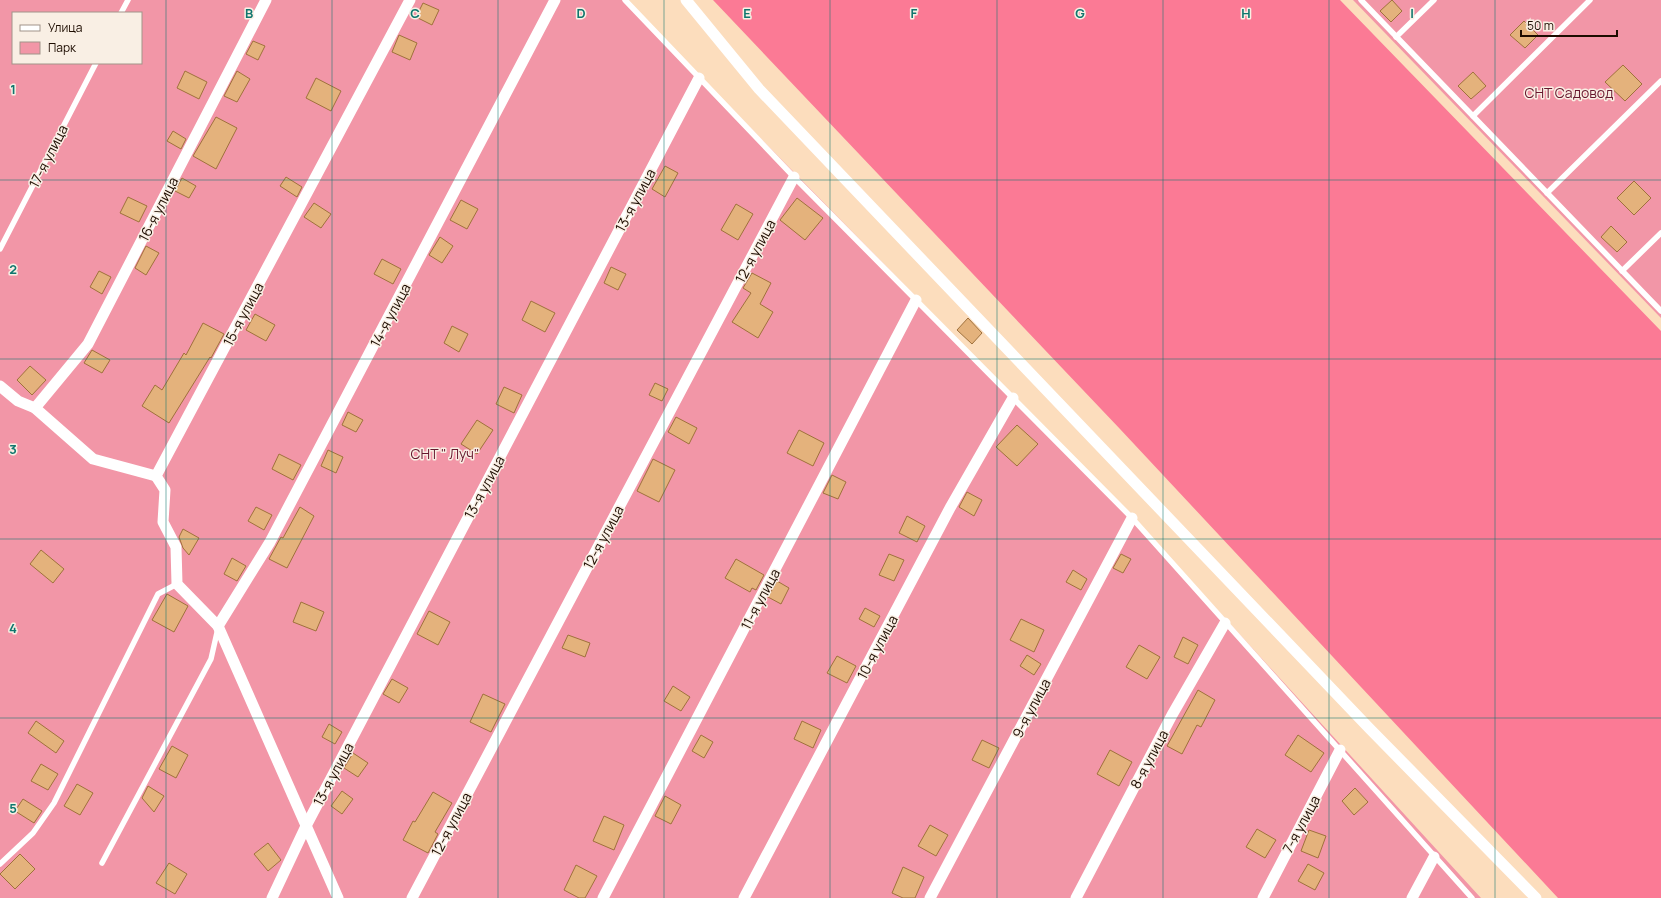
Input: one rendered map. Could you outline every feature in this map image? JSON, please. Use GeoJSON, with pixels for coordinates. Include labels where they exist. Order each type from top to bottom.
{"type":"FeatureCollection","features":[{"type":"Feature","properties":{"kind":"street","name":"16-я улица"},"geometry":{"type":"LineString","coordinates":[[35,408],[88,344],[266,0]]}},
{"type":"Feature","properties":{"kind":"street","name":"15-я улица"},"geometry":{"type":"LineString","coordinates":[[156,476],[410,0]]}},
{"type":"Feature","properties":{"kind":"street","name":"14-я улица"},"geometry":{"type":"LineString","coordinates":[[218,626],[270,542],[555,0]]}},
{"type":"Feature","properties":{"kind":"street"},"geometry":{"type":"LineString","coordinates":[[686,0],[759,89],[1364,722],[1536,898]]}},
{"type":"Feature","properties":{"kind":"street","name":"13-я улица"},"geometry":{"type":"LineString","coordinates":[[272,898],[306,826],[699,78]]}},
{"type":"Feature","properties":{"kind":"street","name":"12-я улица"},"geometry":{"type":"LineString","coordinates":[[412,898],[794,177]]}},
{"type":"Feature","properties":{"kind":"street","name":"11-я улица"},"geometry":{"type":"LineString","coordinates":[[603,898],[916,300]]}},
{"type":"Feature","properties":{"kind":"street"},"geometry":{"type":"LineString","coordinates":[[0,386],[18,401],[35,408],[93,459],[156,476],[165,490],[163,522],[176,547],[177,584],[218,626],[338,898]]}},
{"type":"Feature","properties":{"kind":"street","name":"10-я улица"},"geometry":{"type":"LineString","coordinates":[[744,898],[950,508],[1013,398]]}},
{"type":"Feature","properties":{"kind":"street","name":"9-я улица"},"geometry":{"type":"LineString","coordinates":[[930,898],[1132,518]]}},
{"type":"Feature","properties":{"kind":"street","name":"8-я улица"},"geometry":{"type":"LineString","coordinates":[[1076,898],[1172,715],[1225,622]]}},
{"type":"Feature","properties":{"kind":"street","name":"7-я улица"},"geometry":{"type":"LineString","coordinates":[[1263,898],[1340,750]]}},
{"type":"Feature","properties":{"kind":"street"},"geometry":{"type":"LineString","coordinates":[[1412,898],[1434,857]]}},
{"type":"Feature","properties":{"kind":"lane"},"geometry":{"type":"LineString","coordinates":[[122,12],[128,0]]}},
{"type":"Feature","properties":{"kind":"lane"},"geometry":{"type":"LineString","coordinates":[[624,0],[794,177],[1132,518],[1472,898]]}},
{"type":"Feature","properties":{"kind":"lane"},"geometry":{"type":"LineString","coordinates":[[1361,0],[1661,311]]}},
{"type":"Feature","properties":{"kind":"lane"},"geometry":{"type":"LineString","coordinates":[[1396,37],[1434,0]]}},
{"type":"Feature","properties":{"kind":"lane"},"geometry":{"type":"LineString","coordinates":[[1473,116],[1590,0]]}},
{"type":"Feature","properties":{"kind":"lane","name":"17-я улица"},"geometry":{"type":"LineString","coordinates":[[0,249],[95,64]]}},
{"type":"Feature","properties":{"kind":"lane"},"geometry":{"type":"LineString","coordinates":[[1547,193],[1661,81]]}},
{"type":"Feature","properties":{"kind":"lane"},"geometry":{"type":"LineString","coordinates":[[1622,271],[1661,233]]}},
{"type":"Feature","properties":{"kind":"lane"},"geometry":{"type":"LineString","coordinates":[[0,864],[33,833],[54,803],[158,594],[177,584]]}},
{"type":"Feature","properties":{"kind":"lane"},"geometry":{"type":"LineString","coordinates":[[102,863],[211,659],[218,626]]}},
{"type":"Feature","properties":{"kind":"green space","name":"СНТ \" Луч\""},"geometry":{"type":"Polygon","coordinates":[[[0,0],[625,0],[1134,519],[1481,898],[0,898],[0,0]]]}},
{"type":"Feature","properties":{"kind":"green space","name":"СНТ Садовод"},"geometry":{"type":"Polygon","coordinates":[[[1353,0],[1661,0],[1661,318],[1353,0]]]}},
{"type":"Feature","properties":{"kind":"shaded area"},"geometry":{"type":"Polygon","coordinates":[[[713,0],[1340,0],[1661,331],[1661,898],[1558,898],[1120,429],[713,0]]]}},
{"type":"Feature","properties":{"kind":"building"},"geometry":{"type":"Polygon","coordinates":[[[1392,0],[1402,11],[1391,22],[1380,11],[1392,0]]]}},
{"type":"Feature","properties":{"kind":"building"},"geometry":{"type":"Polygon","coordinates":[[[423,3],[439,10],[432,25],[416,17],[423,3]]]}},
{"type":"Feature","properties":{"kind":"building"},"geometry":{"type":"Polygon","coordinates":[[[1524,21],[1538,35],[1525,48],[1510,35],[1524,21]]]}},
{"type":"Feature","properties":{"kind":"building"},"geometry":{"type":"Polygon","coordinates":[[[399,35],[417,43],[410,60],[392,52],[399,35]]]}},
{"type":"Feature","properties":{"kind":"building"},"geometry":{"type":"Polygon","coordinates":[[[253,41],[265,46],[258,60],[246,54],[253,41]]]}},
{"type":"Feature","properties":{"kind":"building"},"geometry":{"type":"Polygon","coordinates":[[[1623,65],[1642,84],[1625,101],[1605,82],[1623,65]]]}},
{"type":"Feature","properties":{"kind":"building"},"geometry":{"type":"Polygon","coordinates":[[[185,71],[207,82],[199,99],[177,88],[185,71]]]}},
{"type":"Feature","properties":{"kind":"building"},"geometry":{"type":"Polygon","coordinates":[[[237,71],[250,79],[237,102],[224,96],[237,71]]]}},
{"type":"Feature","properties":{"kind":"building"},"geometry":{"type":"Polygon","coordinates":[[[1473,72],[1486,86],[1471,99],[1458,86],[1473,72]]]}},
{"type":"Feature","properties":{"kind":"building"},"geometry":{"type":"Polygon","coordinates":[[[316,78],[341,91],[331,111],[306,98],[316,78]]]}},
{"type":"Feature","properties":{"kind":"building"},"geometry":{"type":"Polygon","coordinates":[[[216,117],[237,128],[216,169],[193,156],[216,117]]]}},
{"type":"Feature","properties":{"kind":"building"},"geometry":{"type":"Polygon","coordinates":[[[173,131],[186,139],[181,149],[167,141],[173,131]]]}},
{"type":"Feature","properties":{"kind":"building"},"geometry":{"type":"Polygon","coordinates":[[[665,166],[678,173],[665,197],[652,189],[665,166]]]}},
{"type":"Feature","properties":{"kind":"building"},"geometry":{"type":"Polygon","coordinates":[[[286,177],[302,187],[297,197],[280,186],[286,177]]]}},
{"type":"Feature","properties":{"kind":"building"},"geometry":{"type":"Polygon","coordinates":[[[182,178],[196,186],[189,198],[175,191],[182,178]]]}},
{"type":"Feature","properties":{"kind":"building"},"geometry":{"type":"Polygon","coordinates":[[[1634,181],[1651,198],[1634,215],[1617,198],[1634,181]]]}},
{"type":"Feature","properties":{"kind":"building"},"geometry":{"type":"Polygon","coordinates":[[[128,197],[147,206],[139,222],[120,213],[128,197]]]}},
{"type":"Feature","properties":{"kind":"building"},"geometry":{"type":"Polygon","coordinates":[[[797,198],[823,218],[805,240],[780,220],[797,198]]]}},
{"type":"Feature","properties":{"kind":"building"},"geometry":{"type":"Polygon","coordinates":[[[461,200],[478,209],[467,229],[450,220],[461,200]]]}},
{"type":"Feature","properties":{"kind":"building"},"geometry":{"type":"Polygon","coordinates":[[[314,203],[331,214],[321,228],[304,217],[314,203]]]}},
{"type":"Feature","properties":{"kind":"building"},"geometry":{"type":"Polygon","coordinates":[[[736,204],[753,214],[738,240],[721,230],[736,204]]]}},
{"type":"Feature","properties":{"kind":"building"},"geometry":{"type":"Polygon","coordinates":[[[1611,226],[1627,242],[1617,252],[1601,237],[1611,226]]]}},
{"type":"Feature","properties":{"kind":"building"},"geometry":{"type":"Polygon","coordinates":[[[440,237],[453,246],[442,263],[429,255],[440,237]]]}},
{"type":"Feature","properties":{"kind":"building"},"geometry":{"type":"Polygon","coordinates":[[[146,246],[159,253],[146,275],[135,268],[146,246]]]}},
{"type":"Feature","properties":{"kind":"building"},"geometry":{"type":"Polygon","coordinates":[[[382,259],[401,269],[393,284],[374,274],[382,259]]]}},
{"type":"Feature","properties":{"kind":"building"},"geometry":{"type":"Polygon","coordinates":[[[611,267],[626,274],[618,290],[604,283],[611,267]]]}},
{"type":"Feature","properties":{"kind":"building"},"geometry":{"type":"Polygon","coordinates":[[[99,271],[111,277],[102,294],[90,287],[99,271]]]}},
{"type":"Feature","properties":{"kind":"building"},"geometry":{"type":"Polygon","coordinates":[[[752,273],[771,283],[760,304],[773,312],[758,338],[732,322],[751,293],[743,288],[752,273]]]}},
{"type":"Feature","properties":{"kind":"building"},"geometry":{"type":"Polygon","coordinates":[[[531,301],[555,313],[545,332],[522,320],[531,301]]]}},
{"type":"Feature","properties":{"kind":"building"},"geometry":{"type":"Polygon","coordinates":[[[255,314],[275,325],[266,341],[246,330],[255,314]]]}},
{"type":"Feature","properties":{"kind":"building"},"geometry":{"type":"Polygon","coordinates":[[[968,318],[982,333],[972,344],[957,330],[968,318]]]}},
{"type":"Feature","properties":{"kind":"building"},"geometry":{"type":"Polygon","coordinates":[[[203,323],[224,334],[211,358],[210,357],[169,423],[142,406],[155,385],[162,390],[184,353],[186,355],[203,323]]]}},
{"type":"Feature","properties":{"kind":"building"},"geometry":{"type":"Polygon","coordinates":[[[452,326],[468,334],[459,352],[444,343],[452,326]]]}},
{"type":"Feature","properties":{"kind":"building"},"geometry":{"type":"Polygon","coordinates":[[[92,350],[110,360],[102,373],[84,363],[92,350]]]}},
{"type":"Feature","properties":{"kind":"building"},"geometry":{"type":"Polygon","coordinates":[[[30,366],[46,380],[32,395],[17,380],[30,366]]]}},
{"type":"Feature","properties":{"kind":"building"},"geometry":{"type":"Polygon","coordinates":[[[655,383],[668,389],[662,401],[649,395],[655,383]]]}},
{"type":"Feature","properties":{"kind":"building"},"geometry":{"type":"Polygon","coordinates":[[[504,387],[522,395],[514,413],[496,404],[504,387]]]}},
{"type":"Feature","properties":{"kind":"building"},"geometry":{"type":"Polygon","coordinates":[[[348,412],[363,420],[356,432],[342,425],[348,412]]]}},
{"type":"Feature","properties":{"kind":"building"},"geometry":{"type":"Polygon","coordinates":[[[676,417],[697,428],[689,444],[668,432],[676,417]]]}},
{"type":"Feature","properties":{"kind":"building"},"geometry":{"type":"Polygon","coordinates":[[[477,420],[493,430],[477,454],[461,444],[477,420]]]}},
{"type":"Feature","properties":{"kind":"building"},"geometry":{"type":"Polygon","coordinates":[[[1017,425],[1038,444],[1017,466],[996,447],[1017,425]]]}},
{"type":"Feature","properties":{"kind":"building"},"geometry":{"type":"Polygon","coordinates":[[[799,430],[824,443],[813,466],[787,453],[799,430]]]}},
{"type":"Feature","properties":{"kind":"building"},"geometry":{"type":"Polygon","coordinates":[[[328,450],[343,457],[336,473],[321,466],[328,450]]]}},
{"type":"Feature","properties":{"kind":"building"},"geometry":{"type":"Polygon","coordinates":[[[279,454],[301,465],[293,480],[272,469],[279,454]]]}},
{"type":"Feature","properties":{"kind":"building"},"geometry":{"type":"Polygon","coordinates":[[[653,459],[675,470],[659,502],[637,491],[653,459]]]}},
{"type":"Feature","properties":{"kind":"building"},"geometry":{"type":"Polygon","coordinates":[[[832,475],[846,482],[838,499],[823,493],[832,475]]]}},
{"type":"Feature","properties":{"kind":"building"},"geometry":{"type":"Polygon","coordinates":[[[967,492],[982,500],[974,516],[959,507],[967,492]]]}},
{"type":"Feature","properties":{"kind":"building"},"geometry":{"type":"Polygon","coordinates":[[[256,507],[272,515],[264,530],[248,521],[256,507]]]}},
{"type":"Feature","properties":{"kind":"building"},"geometry":{"type":"Polygon","coordinates":[[[300,507],[314,516],[287,568],[269,559],[281,537],[283,538],[300,507]]]}},
{"type":"Feature","properties":{"kind":"building"},"geometry":{"type":"Polygon","coordinates":[[[907,516],[925,526],[917,542],[899,533],[907,516]]]}},
{"type":"Feature","properties":{"kind":"building"},"geometry":{"type":"Polygon","coordinates":[[[183,529],[199,538],[189,555],[183,548],[179,537],[183,529]]]}},
{"type":"Feature","properties":{"kind":"building"},"geometry":{"type":"Polygon","coordinates":[[[41,550],[64,569],[53,583],[30,564],[41,550]]]}},
{"type":"Feature","properties":{"kind":"building"},"geometry":{"type":"Polygon","coordinates":[[[889,554],[904,560],[894,581],[879,575],[889,554]]]}},
{"type":"Feature","properties":{"kind":"building"},"geometry":{"type":"Polygon","coordinates":[[[1121,554],[1131,559],[1123,573],[1113,568],[1121,554]]]}},
{"type":"Feature","properties":{"kind":"building"},"geometry":{"type":"Polygon","coordinates":[[[232,558],[246,566],[237,581],[224,574],[232,558]]]}},
{"type":"Feature","properties":{"kind":"building"},"geometry":{"type":"Polygon","coordinates":[[[736,559],[764,575],[756,590],[752,588],[750,592],[725,578],[736,559]]]}},
{"type":"Feature","properties":{"kind":"building"},"geometry":{"type":"Polygon","coordinates":[[[1073,570],[1087,579],[1081,590],[1066,582],[1073,570]]]}},
{"type":"Feature","properties":{"kind":"building"},"geometry":{"type":"Polygon","coordinates":[[[777,581],[789,588],[781,604],[768,597],[777,581]]]}},
{"type":"Feature","properties":{"kind":"building"},"geometry":{"type":"Polygon","coordinates":[[[167,594],[188,606],[174,632],[152,620],[167,594]]]}},
{"type":"Feature","properties":{"kind":"building"},"geometry":{"type":"Polygon","coordinates":[[[301,602],[324,612],[316,631],[293,622],[301,602]]]}},
{"type":"Feature","properties":{"kind":"building"},"geometry":{"type":"Polygon","coordinates":[[[865,608],[880,616],[874,627],[859,619],[865,608]]]}},
{"type":"Feature","properties":{"kind":"building"},"geometry":{"type":"Polygon","coordinates":[[[429,611],[450,622],[438,645],[417,634],[429,611]]]}},
{"type":"Feature","properties":{"kind":"building"},"geometry":{"type":"Polygon","coordinates":[[[1021,619],[1044,630],[1034,652],[1010,640],[1021,619]]]}},
{"type":"Feature","properties":{"kind":"building"},"geometry":{"type":"Polygon","coordinates":[[[568,635],[590,643],[585,657],[562,648],[568,635]]]}},
{"type":"Feature","properties":{"kind":"building"},"geometry":{"type":"Polygon","coordinates":[[[1183,637],[1198,645],[1188,664],[1174,657],[1183,637]]]}},
{"type":"Feature","properties":{"kind":"building"},"geometry":{"type":"Polygon","coordinates":[[[1139,645],[1160,657],[1147,679],[1126,667],[1139,645]]]}},
{"type":"Feature","properties":{"kind":"building"},"geometry":{"type":"Polygon","coordinates":[[[1027,655],[1041,664],[1034,675],[1020,666],[1027,655]]]}},
{"type":"Feature","properties":{"kind":"building"},"geometry":{"type":"Polygon","coordinates":[[[837,656],[856,666],[847,683],[827,673],[837,656]]]}},
{"type":"Feature","properties":{"kind":"building"},"geometry":{"type":"Polygon","coordinates":[[[392,679],[408,688],[399,703],[383,694],[392,679]]]}},
{"type":"Feature","properties":{"kind":"building"},"geometry":{"type":"Polygon","coordinates":[[[673,686],[690,697],[681,711],[664,701],[673,686]]]}},
{"type":"Feature","properties":{"kind":"building"},"geometry":{"type":"Polygon","coordinates":[[[1198,690],[1215,700],[1201,727],[1197,725],[1182,754],[1167,746],[1198,690]]]}},
{"type":"Feature","properties":{"kind":"building"},"geometry":{"type":"Polygon","coordinates":[[[483,694],[505,704],[491,732],[470,722],[483,694]]]}},
{"type":"Feature","properties":{"kind":"building"},"geometry":{"type":"Polygon","coordinates":[[[36,721],[64,741],[56,753],[28,733],[36,721]]]}},
{"type":"Feature","properties":{"kind":"building"},"geometry":{"type":"Polygon","coordinates":[[[802,721],[821,730],[813,748],[794,739],[802,721]]]}},
{"type":"Feature","properties":{"kind":"building"},"geometry":{"type":"Polygon","coordinates":[[[329,724],[342,732],[335,744],[322,737],[329,724]]]}},
{"type":"Feature","properties":{"kind":"building"},"geometry":{"type":"Polygon","coordinates":[[[701,735],[713,742],[704,758],[692,751],[701,735]]]}},
{"type":"Feature","properties":{"kind":"building"},"geometry":{"type":"Polygon","coordinates":[[[1298,735],[1324,753],[1311,772],[1285,755],[1298,735]]]}},
{"type":"Feature","properties":{"kind":"building"},"geometry":{"type":"Polygon","coordinates":[[[982,740],[999,748],[989,768],[972,760],[982,740]]]}},
{"type":"Feature","properties":{"kind":"building"},"geometry":{"type":"Polygon","coordinates":[[[172,746],[188,755],[176,778],[159,769],[172,746]]]}},
{"type":"Feature","properties":{"kind":"building"},"geometry":{"type":"Polygon","coordinates":[[[1110,750],[1132,762],[1119,786],[1097,774],[1110,750]]]}},
{"type":"Feature","properties":{"kind":"building"},"geometry":{"type":"Polygon","coordinates":[[[353,753],[368,763],[358,777],[344,768],[353,753]]]}},
{"type":"Feature","properties":{"kind":"building"},"geometry":{"type":"Polygon","coordinates":[[[41,764],[58,774],[48,790],[31,781],[41,764]]]}},
{"type":"Feature","properties":{"kind":"building"},"geometry":{"type":"Polygon","coordinates":[[[77,784],[93,793],[80,815],[64,806],[77,784]]]}},
{"type":"Feature","properties":{"kind":"building"},"geometry":{"type":"Polygon","coordinates":[[[148,786],[164,796],[154,812],[142,798],[148,786]]]}},
{"type":"Feature","properties":{"kind":"building"},"geometry":{"type":"Polygon","coordinates":[[[1355,788],[1368,802],[1354,815],[1342,801],[1355,788]]]}},
{"type":"Feature","properties":{"kind":"building"},"geometry":{"type":"Polygon","coordinates":[[[342,791],[353,799],[342,814],[331,806],[342,791]]]}},
{"type":"Feature","properties":{"kind":"building"},"geometry":{"type":"Polygon","coordinates":[[[433,792],[452,803],[435,832],[438,834],[428,853],[403,840],[413,821],[415,822],[433,792]]]}},
{"type":"Feature","properties":{"kind":"building"},"geometry":{"type":"Polygon","coordinates":[[[665,796],[681,805],[671,824],[655,816],[665,796]]]}},
{"type":"Feature","properties":{"kind":"building"},"geometry":{"type":"Polygon","coordinates":[[[23,799],[42,811],[34,823],[15,811],[23,799]]]}},
{"type":"Feature","properties":{"kind":"building"},"geometry":{"type":"Polygon","coordinates":[[[604,816],[624,825],[614,850],[593,841],[604,816]]]}},
{"type":"Feature","properties":{"kind":"building"},"geometry":{"type":"Polygon","coordinates":[[[930,825],[948,835],[936,856],[918,846],[930,825]]]}},
{"type":"Feature","properties":{"kind":"building"},"geometry":{"type":"Polygon","coordinates":[[[1257,829],[1276,840],[1265,858],[1246,847],[1257,829]]]}},
{"type":"Feature","properties":{"kind":"building"},"geometry":{"type":"Polygon","coordinates":[[[1309,830],[1326,836],[1318,858],[1301,851],[1309,830]]]}},
{"type":"Feature","properties":{"kind":"building"},"geometry":{"type":"Polygon","coordinates":[[[268,843],[281,860],[268,871],[254,854],[268,843]]]}},
{"type":"Feature","properties":{"kind":"building"},"geometry":{"type":"Polygon","coordinates":[[[20,854],[35,869],[15,889],[0,874],[20,854]]]}},
{"type":"Feature","properties":{"kind":"building"},"geometry":{"type":"Polygon","coordinates":[[[169,863],[187,874],[175,894],[156,883],[169,863]]]}},
{"type":"Feature","properties":{"kind":"building"},"geometry":{"type":"Polygon","coordinates":[[[1308,864],[1324,873],[1315,890],[1298,881],[1308,864]]]}},
{"type":"Feature","properties":{"kind":"building"},"geometry":{"type":"Polygon","coordinates":[[[576,865],[597,876],[585,898],[579,898],[564,890],[576,865]]]}},
{"type":"Feature","properties":{"kind":"building"},"geometry":{"type":"Polygon","coordinates":[[[903,867],[924,877],[915,898],[903,898],[892,893],[903,867]]]}}]}
